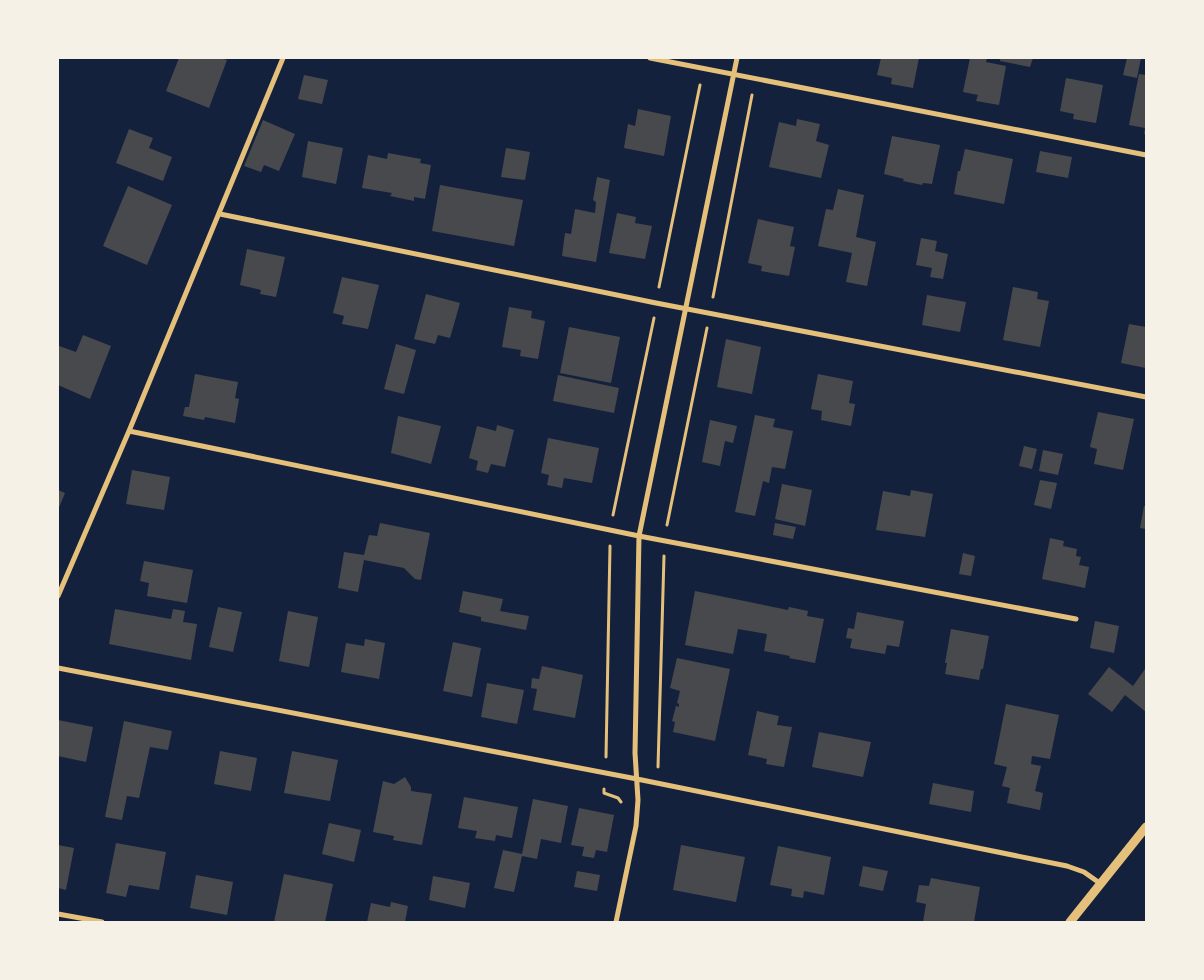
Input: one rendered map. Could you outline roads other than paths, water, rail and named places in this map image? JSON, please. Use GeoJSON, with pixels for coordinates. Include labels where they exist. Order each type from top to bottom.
{"type":"FeatureCollection","features":[{"type":"Feature","properties":{"kind":"street"},"geometry":{"type":"LineString","coordinates":[[58,596],[129,432],[283,58]]}},
{"type":"Feature","properties":{"kind":"street"},"geometry":{"type":"LineString","coordinates":[[650,58],[1146,155]]}},
{"type":"Feature","properties":{"kind":"street"},"geometry":{"type":"LineString","coordinates":[[616,922],[636,826],[637,779],[635,753],[639,536],[684,308],[737,58]]}},
{"type":"Feature","properties":{"kind":"street"},"geometry":{"type":"LineString","coordinates":[[220,214],[684,308],[1146,397]]}},
{"type":"Feature","properties":{"kind":"street"},"geometry":{"type":"LineString","coordinates":[[129,432],[664,541],[1076,619]]}},
{"type":"Feature","properties":{"kind":"street"},"geometry":{"type":"LineString","coordinates":[[58,668],[658,783],[1067,866],[1084,872],[1101,884]]}},
{"type":"Feature","properties":{"kind":"street"},"geometry":{"type":"LineString","coordinates":[[1070,922],[1146,826]]}},
{"type":"Feature","properties":{"kind":"street"},"geometry":{"type":"LineString","coordinates":[[58,914],[102,922]]}}]}
